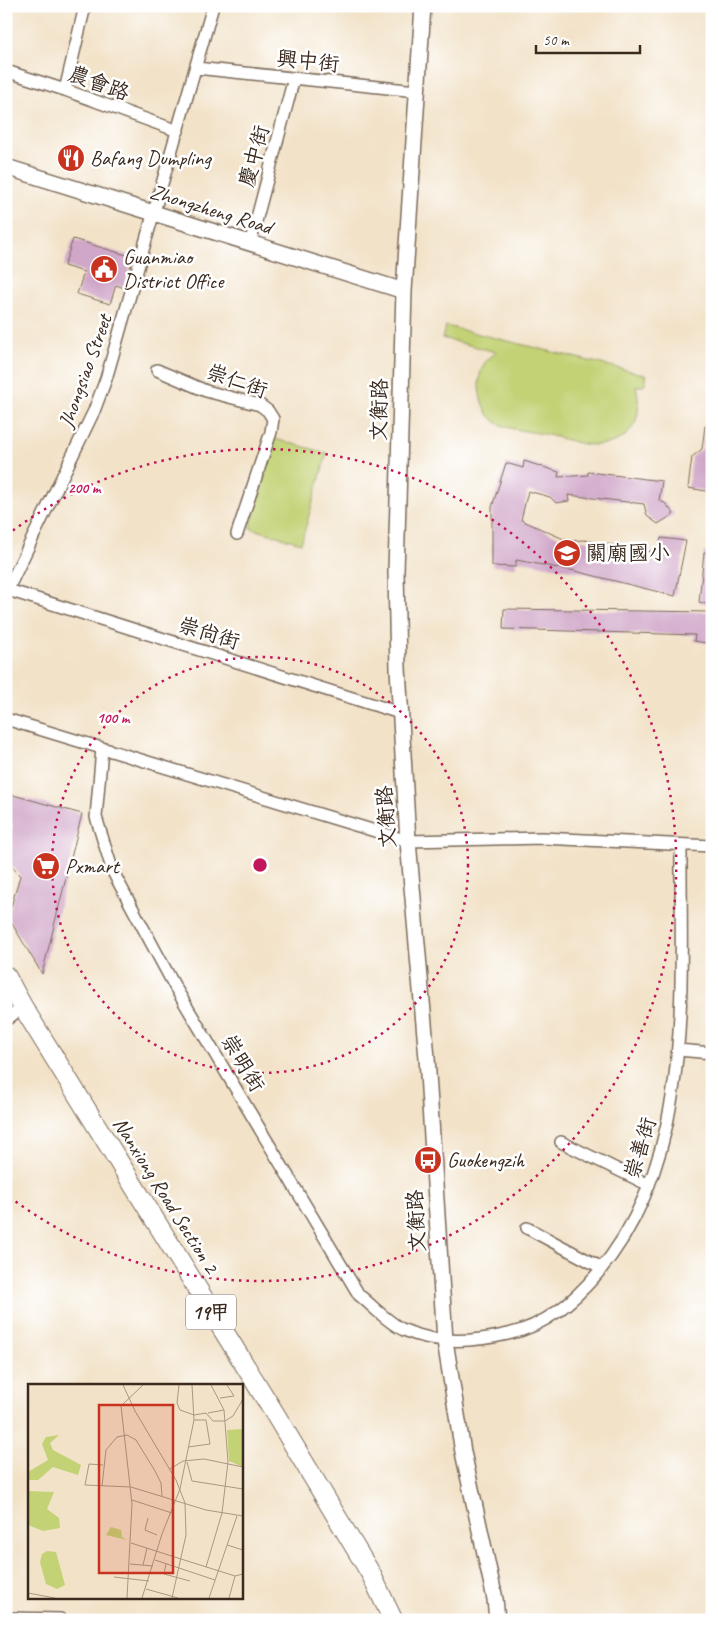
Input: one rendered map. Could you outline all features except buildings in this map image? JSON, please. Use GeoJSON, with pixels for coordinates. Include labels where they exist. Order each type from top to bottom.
{"type":"FeatureCollection","features":[{"type":"Feature","properties":{"kind":"main road","name":"Nanxiong Road Section 2"},"geometry":{"type":"LineString","coordinates":[[6,976],[23,1007],[275,1414],[370,1574],[393,1620]]}},
{"type":"Feature","properties":{"kind":"street"},"geometry":{"type":"LineString","coordinates":[[65,90],[85,6]]}},
{"type":"Feature","properties":{"kind":"street","name":"Jhongsiao Street"},"geometry":{"type":"LineString","coordinates":[[7,592],[94,411],[117,348],[213,6]]}},
{"type":"Feature","properties":{"kind":"street","name":"文衡路"},"geometry":{"type":"LineString","coordinates":[[424,6],[416,91],[404,291],[396,572],[400,713],[408,841],[427,1058],[445,1341],[464,1452],[495,1599],[496,1620]]}},
{"type":"Feature","properties":{"kind":"street","name":"興中街"},"geometry":{"type":"LineString","coordinates":[[196,68],[416,91]]}},
{"type":"Feature","properties":{"kind":"street","name":"農會路"},"geometry":{"type":"LineString","coordinates":[[6,71],[65,90],[178,132]]}},
{"type":"Feature","properties":{"kind":"street","name":"慶中街"},"geometry":{"type":"LineString","coordinates":[[250,244],[294,78]]}},
{"type":"Feature","properties":{"kind":"street","name":"Zhongzheng Road"},"geometry":{"type":"LineString","coordinates":[[6,167],[404,291]]}},
{"type":"Feature","properties":{"kind":"street","name":"崇仁街"},"geometry":{"type":"LineString","coordinates":[[157,370],[206,391],[260,405],[268,411],[273,419],[271,432],[238,534]]}},
{"type":"Feature","properties":{"kind":"street","name":"崇尚街"},"geometry":{"type":"LineString","coordinates":[[7,592],[400,713]]}},
{"type":"Feature","properties":{"kind":"street"},"geometry":{"type":"LineString","coordinates":[[6,719],[408,841],[542,838],[712,846]]}},
{"type":"Feature","properties":{"kind":"street","name":"崇明街"},"geometry":{"type":"LineString","coordinates":[[102,749],[96,816],[113,872],[174,987],[359,1295],[403,1330],[445,1341]]}},
{"type":"Feature","properties":{"kind":"street","name":"崇善街"},"geometry":{"type":"LineString","coordinates":[[445,1341],[492,1338],[542,1323],[587,1286],[629,1230],[649,1185],[670,1115],[678,1050],[681,845]]}},
{"type":"Feature","properties":{"kind":"street"},"geometry":{"type":"LineString","coordinates":[[6,1020],[23,1007]]}},
{"type":"Feature","properties":{"kind":"street"},"geometry":{"type":"LineString","coordinates":[[678,1050],[712,1053]]}},
{"type":"Feature","properties":{"kind":"street"},"geometry":{"type":"LineString","coordinates":[[561,1142],[649,1185]]}},
{"type":"Feature","properties":{"kind":"street"},"geometry":{"type":"LineString","coordinates":[[527,1228],[602,1268]]}},
{"type":"Feature","properties":{"kind":"street"},"geometry":{"type":"LineString","coordinates":[[6,1618],[60,1619]]}},
{"type":"Feature","properties":{"kind":"green space"},"geometry":{"type":"Polygon","coordinates":[[[446,326],[647,375],[644,386],[636,386],[638,408],[637,418],[633,427],[619,439],[609,443],[591,445],[499,424],[488,414],[479,390],[480,373],[483,366],[496,352],[442,338],[446,326]]]}},
{"type":"Feature","properties":{"kind":"green space"},"geometry":{"type":"Polygon","coordinates":[[[275,439],[327,453],[301,543],[250,528],[275,439]]]}},
{"type":"Feature","properties":{"kind":"place","name":"Bafang Dumpling"},"geometry":{"type":"Point","coordinates":[71,158]}},
{"type":"Feature","properties":{"kind":"place","name":"Guanmiao District Office"},"geometry":{"type":"Point","coordinates":[104,269]}},
{"type":"Feature","properties":{"kind":"place","name":"關廟國小"},"geometry":{"type":"Point","coordinates":[567,553]}},
{"type":"Feature","properties":{"kind":"place","name":"Pxmart"},"geometry":{"type":"Point","coordinates":[46,866]}},
{"type":"Feature","properties":{"kind":"place","name":"Guokengzih"},"geometry":{"type":"Point","coordinates":[428,1160]}}]}
